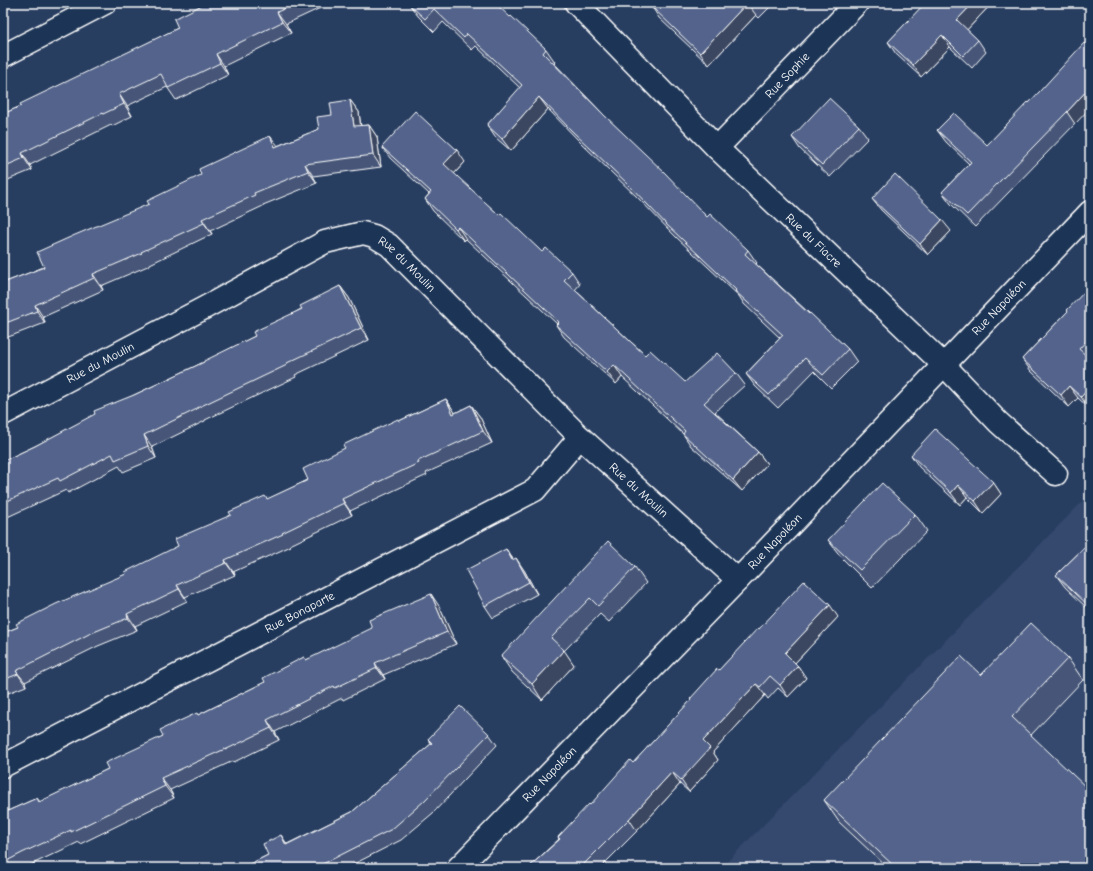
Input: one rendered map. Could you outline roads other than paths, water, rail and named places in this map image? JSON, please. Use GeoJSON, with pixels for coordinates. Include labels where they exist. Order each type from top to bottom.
{"type":"FeatureCollection","features":[{"type":"Feature","properties":{"kind":"street"},"geometry":{"type":"LineString","coordinates":[[3,56],[105,3]]}},
{"type":"Feature","properties":{"kind":"street","name":"Rue du Fiacre"},"geometry":{"type":"LineString","coordinates":[[576,3],[717,148],[944,365],[998,422],[1056,474]]}},
{"type":"Feature","properties":{"kind":"street","name":"Rue Sophie"},"geometry":{"type":"LineString","coordinates":[[717,148],[857,3]]}},
{"type":"Feature","properties":{"kind":"street","name":"Rue Napoléon"},"geometry":{"type":"LineString","coordinates":[[458,868],[738,580],[1090,212]]}},
{"type":"Feature","properties":{"kind":"street","name":"Rue du Moulin"},"geometry":{"type":"LineString","coordinates":[[3,414],[206,307],[325,242],[363,233],[374,236],[389,245],[580,437],[738,580]]}},
{"type":"Feature","properties":{"kind":"street","name":"Rue Bonaparte"},"geometry":{"type":"LineString","coordinates":[[3,766],[534,490],[580,437]]}}]}
